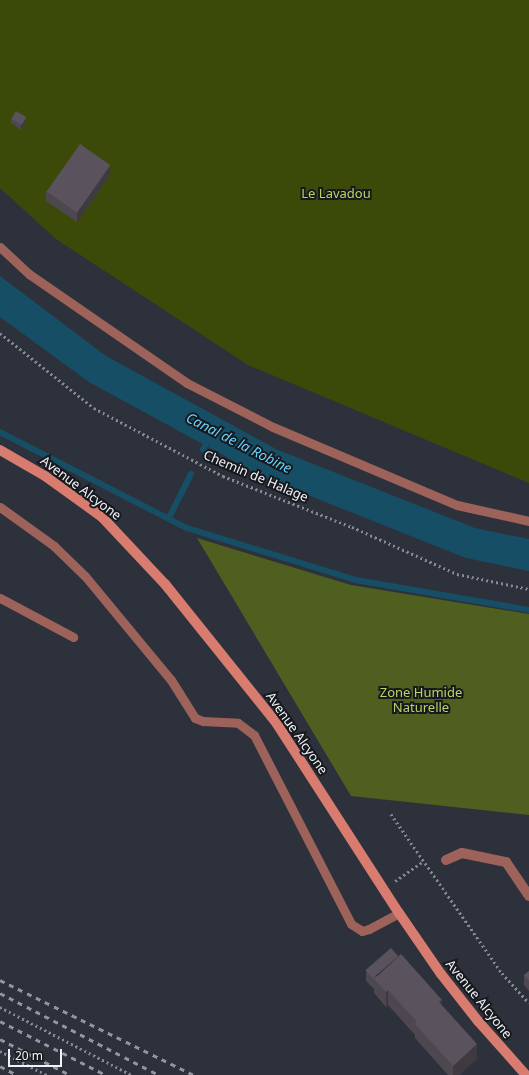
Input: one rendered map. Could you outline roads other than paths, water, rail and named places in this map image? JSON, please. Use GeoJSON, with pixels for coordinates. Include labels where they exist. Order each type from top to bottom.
{"type":"FeatureCollection","features":[{"type":"Feature","properties":{"kind":"street","name":"Avenue Alcyone"},"geometry":{"type":"LineString","coordinates":[[0,450],[45,476],[102,517],[147,563],[277,724],[399,913],[478,1021],[526,1075]]}},
{"type":"Feature","properties":{"kind":"street"},"geometry":{"type":"LineString","coordinates":[[446,860],[462,853],[506,862],[529,896]]}},
{"type":"Feature","properties":{"kind":"lane"},"geometry":{"type":"LineString","coordinates":[[0,247],[29,274],[187,383],[273,427],[458,505],[529,521]]}},
{"type":"Feature","properties":{"kind":"lane"},"geometry":{"type":"LineString","coordinates":[[0,507],[54,546],[85,576],[171,680],[195,718],[198,720],[238,724],[254,735],[351,924],[362,931],[399,913]]}},
{"type":"Feature","properties":{"kind":"lane"},"geometry":{"type":"LineString","coordinates":[[0,598],[73,637]]}},
{"type":"Feature","properties":{"kind":"water","name":"Canal de la Robine"},"geometry":{"type":"Polygon","coordinates":[[[0,276],[106,356],[278,450],[475,528],[529,539],[529,571],[466,558],[265,478],[89,382],[0,317],[0,276]]]}},
{"type":"Feature","properties":{"kind":"waterway"},"geometry":{"type":"LineString","coordinates":[[0,432],[187,528],[356,580],[529,610]]}},
{"type":"Feature","properties":{"kind":"waterway","name":"Canal de la Robine"},"geometry":{"type":"LineString","coordinates":[[203,450],[208,440]]}},
{"type":"Feature","properties":{"kind":"waterway"},"geometry":{"type":"LineString","coordinates":[[169,518],[191,474]]}},
{"type":"Feature","properties":{"kind":"railway"},"geometry":{"type":"LineString","coordinates":[[0,980],[194,1075]]}},
{"type":"Feature","properties":{"kind":"railway"},"geometry":{"type":"LineString","coordinates":[[0,993],[159,1075]]}},
{"type":"Feature","properties":{"kind":"railway"},"geometry":{"type":"LineString","coordinates":[[0,1021],[106,1075]]}},
{"type":"Feature","properties":{"kind":"railway"},"geometry":{"type":"LineString","coordinates":[[0,1039],[70,1075]]}},
{"type":"Feature","properties":{"kind":"railway"},"geometry":{"type":"LineString","coordinates":[[0,1066],[17,1075]]}},
{"type":"Feature","properties":{"kind":"park label","name":"Le Lavadou"},"geometry":{"type":"Point","coordinates":[336,193]}},
{"type":"Feature","properties":{"kind":"park label","name":"Zone Humide Naturelle"},"geometry":{"type":"Point","coordinates":[421,700]}}]}
